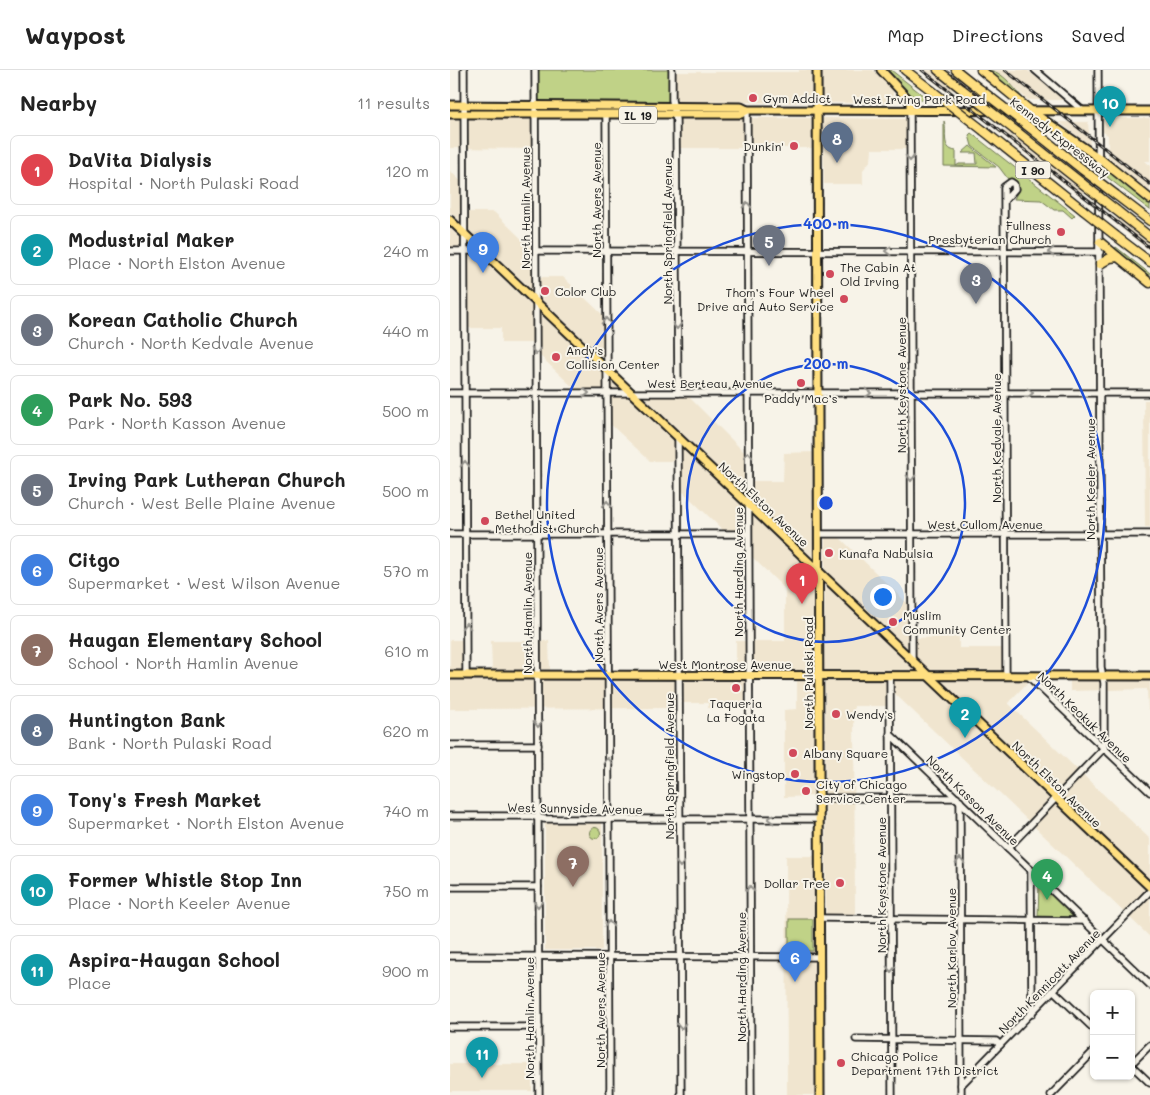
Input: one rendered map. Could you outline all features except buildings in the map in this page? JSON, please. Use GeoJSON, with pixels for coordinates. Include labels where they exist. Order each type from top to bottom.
{"type":"FeatureCollection","features":[{"type":"Feature","properties":{"kind":"highway","name":"I 90"},"geometry":{"type":"LineString","coordinates":[[905,70],[1150,262]]}},
{"type":"Feature","properties":{"kind":"highway","name":"I 90"},"geometry":{"type":"LineString","coordinates":[[938,70],[1150,236]]}},
{"type":"Feature","properties":{"kind":"highway","name":"Kennedy Expressway"},"geometry":{"type":"LineString","coordinates":[[956,70],[1150,222]]}},
{"type":"Feature","properties":{"kind":"highway"},"geometry":{"type":"LineString","coordinates":[[981,70],[1031,111]]}},
{"type":"Feature","properties":{"kind":"highway"},"geometry":{"type":"LineString","coordinates":[[1098,158],[1150,199]]}},
{"type":"Feature","properties":{"kind":"highway"},"geometry":{"type":"LineString","coordinates":[[1100,242],[1150,283]]}},
{"type":"Feature","properties":{"kind":"highway"},"geometry":{"type":"LineString","coordinates":[[1100,264],[1110,258],[1118,257]]}},
{"type":"Feature","properties":{"kind":"main road","name":"North Pulaski Road"},"geometry":{"type":"LineString","coordinates":[[817,70],[820,534],[820,1095]]}},
{"type":"Feature","properties":{"kind":"main road"},"geometry":{"type":"LineString","coordinates":[[881,70],[910,101],[910,110]]}},
{"type":"Feature","properties":{"kind":"main road","name":"West Irving Park Road"},"geometry":{"type":"LineString","coordinates":[[450,105],[673,105],[741,107],[747,110],[1150,111]]}},
{"type":"Feature","properties":{"kind":"main road"},"geometry":{"type":"LineString","coordinates":[[606,105],[606,114]]}},
{"type":"Feature","properties":{"kind":"main road","name":"West Irving Park Road"},"geometry":{"type":"LineString","coordinates":[[450,114],[674,115],[741,114],[747,110]]}},
{"type":"Feature","properties":{"kind":"main road"},"geometry":{"type":"LineString","coordinates":[[1031,111],[1098,158]]}},
{"type":"Feature","properties":{"kind":"main road","name":"North Elston Avenue"},"geometry":{"type":"LineString","coordinates":[[450,220],[1150,889]]}},
{"type":"Feature","properties":{"kind":"main road","name":"West Montrose Avenue"},"geometry":{"type":"LineString","coordinates":[[450,675],[1150,676]]}},
{"type":"Feature","properties":{"kind":"street"},"geometry":{"type":"LineString","coordinates":[[464,70],[466,675]]}},
{"type":"Feature","properties":{"kind":"street","name":"North Hamlin Avenue"},"geometry":{"type":"LineString","coordinates":[[535,70],[539,1095]]}},
{"type":"Feature","properties":{"kind":"street","name":"North Springfield Avenue"},"geometry":{"type":"LineString","coordinates":[[672,70],[677,251],[678,393]]}},
{"type":"Feature","properties":{"kind":"street"},"geometry":{"type":"LineString","coordinates":[[1035,70],[1083,111]]}},
{"type":"Feature","properties":{"kind":"street","name":"North Keeler Avenue"},"geometry":{"type":"LineString","coordinates":[[1098,70],[1100,534],[1104,748]]}},
{"type":"Feature","properties":{"kind":"street","name":"North Harding Avenue"},"geometry":{"type":"LineString","coordinates":[[747,110],[751,1095]]}},
{"type":"Feature","properties":{"kind":"street","name":"North Keystone Avenue"},"geometry":{"type":"LineString","coordinates":[[910,110],[912,661]]}},
{"type":"Feature","properties":{"kind":"street","name":"North Avers Avenue"},"geometry":{"type":"LineString","coordinates":[[606,114],[610,1095]]}},
{"type":"Feature","properties":{"kind":"street","name":"North Kedvale Avenue"},"geometry":{"type":"LineString","coordinates":[[1005,200],[1006,676]]}},
{"type":"Feature","properties":{"kind":"street"},"geometry":{"type":"LineString","coordinates":[[450,252],[482,251]]}},
{"type":"Feature","properties":{"kind":"street"},"geometry":{"type":"LineString","coordinates":[[536,251],[1100,252]]}},
{"type":"Feature","properties":{"kind":"street","name":"West Berteau Avenue"},"geometry":{"type":"LineString","coordinates":[[450,393],[1150,393]]}},
{"type":"Feature","properties":{"kind":"street","name":"North Springfield Avenue"},"geometry":{"type":"LineString","coordinates":[[678,438],[681,1095]]}},
{"type":"Feature","properties":{"kind":"street"},"geometry":{"type":"LineString","coordinates":[[450,534],[748,534]]}},
{"type":"Feature","properties":{"kind":"street","name":"West Cullom Avenue"},"geometry":{"type":"LineString","coordinates":[[820,534],[1150,534]]}},
{"type":"Feature","properties":{"kind":"street","name":"North Keystone Avenue"},"geometry":{"type":"LineString","coordinates":[[890,676],[892,1095]]}},
{"type":"Feature","properties":{"kind":"street","name":"North Keokuk Avenue"},"geometry":{"type":"LineString","coordinates":[[1028,676],[1150,792]]}},
{"type":"Feature","properties":{"kind":"street","name":"North Kasson Avenue"},"geometry":{"type":"LineString","coordinates":[[890,734],[1150,985]]}},
{"type":"Feature","properties":{"kind":"street"},"geometry":{"type":"LineString","coordinates":[[450,745],[538,745]]}},
{"type":"Feature","properties":{"kind":"street"},"geometry":{"type":"LineString","coordinates":[[1008,848],[1104,748]]}},
{"type":"Feature","properties":{"kind":"street"},"geometry":{"type":"LineString","coordinates":[[820,798],[958,799]]}},
{"type":"Feature","properties":{"kind":"street","name":"North Karlov Avenue"},"geometry":{"type":"LineString","coordinates":[[958,799],[962,1092]]}},
{"type":"Feature","properties":{"kind":"street","name":"West Sunnyside Avenue"},"geometry":{"type":"LineString","coordinates":[[450,816],[820,820]]}},
{"type":"Feature","properties":{"kind":"street"},"geometry":{"type":"LineString","coordinates":[[1031,870],[1032,1014]]}},
{"type":"Feature","properties":{"kind":"street"},"geometry":{"type":"LineString","coordinates":[[450,887],[538,887]]}},
{"type":"Feature","properties":{"kind":"street","name":"North Kennicott Avenue"},"geometry":{"type":"LineString","coordinates":[[962,1092],[1000,1045],[1104,940],[1150,889]]}},
{"type":"Feature","properties":{"kind":"street"},"geometry":{"type":"LineString","coordinates":[[820,918],[1085,921]]}},
{"type":"Feature","properties":{"kind":"street"},"geometry":{"type":"LineString","coordinates":[[450,956],[820,957]]}},
{"type":"Feature","properties":{"kind":"street"},"geometry":{"type":"LineString","coordinates":[[1054,991],[1090,1025]]}},
{"type":"Feature","properties":{"kind":"street"},"geometry":{"type":"LineString","coordinates":[[450,1027],[539,1027]]}},
{"type":"Feature","properties":{"kind":"street"},"geometry":{"type":"LineString","coordinates":[[856,1039],[996,1041],[1000,1045]]}},
{"type":"Feature","properties":{"kind":"street"},"geometry":{"type":"LineString","coordinates":[[1135,1061],[1150,1045]]}},
{"type":"Feature","properties":{"kind":"street"},"geometry":{"type":"LineString","coordinates":[[1051,1095],[1090,1055]]}},
{"type":"Feature","properties":{"kind":"street"},"geometry":{"type":"LineString","coordinates":[[1135,1069],[1150,1083]]}},
{"type":"Feature","properties":{"kind":"shaded area"},"geometry":{"type":"Polygon","coordinates":[[[799,70],[873,70],[893,87],[893,103],[669,102],[669,72],[799,72],[799,70]]]}},
{"type":"Feature","properties":{"kind":"shaded area"},"geometry":{"type":"Polygon","coordinates":[[[920,70],[932,70],[958,90],[944,90],[920,70]]]}},
{"type":"Feature","properties":{"kind":"shaded area"},"geometry":{"type":"Polygon","coordinates":[[[994,70],[1027,70],[1065,100],[1028,100],[994,70]]]}},
{"type":"Feature","properties":{"kind":"shaded area"},"geometry":{"type":"Polygon","coordinates":[[[534,118],[534,149],[450,148],[450,119],[534,118]]]}},
{"type":"Feature","properties":{"kind":"shaded area"},"geometry":{"type":"Polygon","coordinates":[[[677,118],[812,118],[812,148],[677,148],[677,118]]]}},
{"type":"Feature","properties":{"kind":"shaded area"},"geometry":{"type":"Polygon","coordinates":[[[823,118],[909,119],[910,149],[872,149],[871,160],[863,170],[863,184],[824,184],[823,118]]]}},
{"type":"Feature","properties":{"kind":"shaded area"},"geometry":{"type":"Polygon","coordinates":[[[1103,118],[1150,118],[1150,161],[1144,161],[1150,166],[1150,192],[1108,159],[1108,135],[1103,132],[1103,118]]]}},
{"type":"Feature","properties":{"kind":"shaded area"},"geometry":{"type":"Polygon","coordinates":[[[1059,122],[1088,122],[1090,146],[1059,122]]]}},
{"type":"Feature","properties":{"kind":"shaded area"},"geometry":{"type":"Polygon","coordinates":[[[997,131],[1011,131],[1083,188],[1083,198],[997,131]]]}},
{"type":"Feature","properties":{"kind":"shaded area"},"geometry":{"type":"Polygon","coordinates":[[[450,171],[464,184],[464,212],[494,212],[535,252],[535,277],[563,277],[606,318],[606,361],[450,212],[450,171]]]}},
{"type":"Feature","properties":{"kind":"shaded area"},"geometry":{"type":"Polygon","coordinates":[[[1116,214],[1150,241],[1150,251],[1116,224],[1116,214]]]}},
{"type":"Feature","properties":{"kind":"shaded area"},"geometry":{"type":"Polygon","coordinates":[[[450,228],[815,575],[815,670],[736,671],[736,641],[785,641],[785,589],[749,554],[749,534],[726,533],[678,487],[678,461],[650,461],[607,421],[607,392],[578,392],[536,352],[536,343],[501,343],[501,328],[466,328],[466,251],[450,251],[450,228]]]}},
{"type":"Feature","properties":{"kind":"shaded area"},"geometry":{"type":"Polygon","coordinates":[[[641,394],[686,394],[747,455],[748,481],[783,481],[784,453],[814,452],[814,559],[641,394]]]}},
{"type":"Feature","properties":{"kind":"shaded area"},"geometry":{"type":"Polygon","coordinates":[[[1144,400],[1150,400],[1150,527],[1145,527],[1144,400]]]}},
{"type":"Feature","properties":{"kind":"shaded area"},"geometry":{"type":"Polygon","coordinates":[[[836,534],[911,607],[912,638],[959,637],[959,648],[1007,648],[1007,670],[930,670],[825,570],[825,535],[836,534]]]}},
{"type":"Feature","properties":{"kind":"shaded area"},"geometry":{"type":"Polygon","coordinates":[[[825,584],[915,670],[824,670],[825,584]]]}},
{"type":"Feature","properties":{"kind":"shaded area"},"geometry":{"type":"Polygon","coordinates":[[[450,640],[466,640],[466,670],[450,670],[450,640]]]}},
{"type":"Feature","properties":{"kind":"shaded area"},"geometry":{"type":"Polygon","coordinates":[[[491,641],[549,641],[550,670],[492,670],[491,641]]]}},
{"type":"Feature","properties":{"kind":"shaded area"},"geometry":{"type":"Polygon","coordinates":[[[450,679],[748,680],[748,708],[708,708],[708,703],[678,703],[678,708],[450,709],[450,679]]]}},
{"type":"Feature","properties":{"kind":"shaded area","name":"Albany Square"},"geometry":{"type":"Polygon","coordinates":[[[797,680],[814,680],[816,796],[784,797],[784,710],[797,709],[797,680]]]}},
{"type":"Feature","properties":{"kind":"shaded area"},"geometry":{"type":"Polygon","coordinates":[[[825,681],[926,681],[1150,894],[1150,937],[891,690],[891,706],[854,706],[855,918],[826,917],[825,681]]]}},
{"type":"Feature","properties":{"kind":"shaded area"},"geometry":{"type":"Polygon","coordinates":[[[941,681],[1029,681],[1008,703],[1150,839],[1150,881],[941,681]]]}},
{"type":"Feature","properties":{"kind":"shaded area"},"geometry":{"type":"Polygon","coordinates":[[[1070,681],[1150,681],[1150,710],[1148,710],[1147,689],[1070,691],[1070,681]]]}},
{"type":"Feature","properties":{"kind":"shaded area"},"geometry":{"type":"Polygon","coordinates":[[[545,823],[602,823],[602,950],[545,950],[545,823]]]}},
{"type":"Feature","properties":{"kind":"shaded area"},"geometry":{"type":"Polygon","coordinates":[[[786,856],[815,856],[817,1095],[787,1095],[786,856]]]}},
{"type":"Feature","properties":{"kind":"shaded area"},"geometry":{"type":"Polygon","coordinates":[[[450,1064],[532,1064],[532,1091],[450,1091],[450,1064]]]}},
{"type":"Feature","properties":{"kind":"green space"},"geometry":{"type":"Polygon","coordinates":[[[538,70],[669,70],[669,102],[538,102],[538,70]]]}},
{"type":"Feature","properties":{"kind":"green space"},"geometry":{"type":"Polygon","coordinates":[[[887,70],[891,70],[929,100],[915,100],[887,70]]]}},
{"type":"Feature","properties":{"kind":"green space"},"geometry":{"type":"Polygon","coordinates":[[[986,70],[998,73],[1026,101],[986,70]]]}},
{"type":"Feature","properties":{"kind":"green space"},"geometry":{"type":"Polygon","coordinates":[[[944,121],[946,143],[951,150],[956,151],[956,166],[959,164],[977,164],[976,153],[962,153],[970,146],[996,167],[944,166],[944,121]]]}},
{"type":"Feature","properties":{"kind":"green space"},"geometry":{"type":"Polygon","coordinates":[[[971,133],[1075,215],[1072,218],[1063,210],[1054,210],[1041,200],[1014,199],[1019,189],[1017,183],[1008,179],[999,167],[972,146],[969,135],[971,133]]]}},
{"type":"Feature","properties":{"kind":"green space"},"geometry":{"type":"Polygon","coordinates":[[[1107,172],[1150,204],[1150,210],[1107,177],[1107,172]]]}},
{"type":"Feature","properties":{"kind":"green space"},"geometry":{"type":"Polygon","coordinates":[[[1116,247],[1150,274],[1150,278],[1114,250],[1116,247]]]}},
{"type":"Feature","properties":{"kind":"green space"},"geometry":{"type":"Polygon","coordinates":[[[595,827],[601,833],[595,839],[589,833],[595,827]]]}},
{"type":"Feature","properties":{"kind":"green space"},"geometry":{"type":"Polygon","coordinates":[[[1039,884],[1073,917],[1038,916],[1039,884]]]}},
{"type":"Feature","properties":{"kind":"green space"},"geometry":{"type":"Polygon","coordinates":[[[789,919],[813,919],[813,951],[789,951],[789,919]]]}},
{"type":"Feature","properties":{"kind":"railway"},"geometry":{"type":"LineString","coordinates":[[922,70],[1150,248]]}},
{"type":"Feature","properties":{"kind":"railway"},"geometry":{"type":"LineString","coordinates":[[1005,70],[1150,184]]}},
{"type":"Feature","properties":{"kind":"place","name":"Gym Addict"},"geometry":{"type":"Point","coordinates":[753,98]}},
{"type":"Feature","properties":{"kind":"place","name":"Former Whistle Stop Inn"},"geometry":{"type":"Point","coordinates":[1110,127]}},
{"type":"Feature","properties":{"kind":"place","name":"Dunkin'"},"geometry":{"type":"Point","coordinates":[794,146]}},
{"type":"Feature","properties":{"kind":"place","name":"Huntington Bank"},"geometry":{"type":"Point","coordinates":[837,163]}},
{"type":"Feature","properties":{"kind":"place","name":"Fullness Presbyterian Church"},"geometry":{"type":"Point","coordinates":[1061,232]}},
{"type":"Feature","properties":{"kind":"place","name":"Irving Park Lutheran Church"},"geometry":{"type":"Point","coordinates":[769,266]}},
{"type":"Feature","properties":{"kind":"place","name":"Tony's Fresh Market"},"geometry":{"type":"Point","coordinates":[483,273]}},
{"type":"Feature","properties":{"kind":"place","name":"The Cabin At Old Irving"},"geometry":{"type":"Point","coordinates":[830,274]}},
{"type":"Feature","properties":{"kind":"place","name":"Color Club"},"geometry":{"type":"Point","coordinates":[545,291]}},
{"type":"Feature","properties":{"kind":"place","name":"Thom’s Four Wheel Drive and Auto Service"},"geometry":{"type":"Point","coordinates":[844,299]}},
{"type":"Feature","properties":{"kind":"place","name":"Korean Catholic Church"},"geometry":{"type":"Point","coordinates":[976,304]}},
{"type":"Feature","properties":{"kind":"place","name":"Andy's Collision Center"},"geometry":{"type":"Point","coordinates":[556,357]}},
{"type":"Feature","properties":{"kind":"place","name":"Paddy Mac’s"},"geometry":{"type":"Point","coordinates":[801,383]}},
{"type":"Feature","properties":{"kind":"place","name":"Bethel United Methodist Church"},"geometry":{"type":"Point","coordinates":[485,521]}},
{"type":"Feature","properties":{"kind":"place","name":"Kunafa Nabulsia"},"geometry":{"type":"Point","coordinates":[829,553]}},
{"type":"Feature","properties":{"kind":"place","name":"DaVita Dialysis"},"geometry":{"type":"Point","coordinates":[802,604]}},
{"type":"Feature","properties":{"kind":"place","name":"Muslim Community Center"},"geometry":{"type":"Point","coordinates":[893,622]}},
{"type":"Feature","properties":{"kind":"place","name":"Taqueria La Fogata"},"geometry":{"type":"Point","coordinates":[736,688]}},
{"type":"Feature","properties":{"kind":"place","name":"Wendy's"},"geometry":{"type":"Point","coordinates":[836,714]}},
{"type":"Feature","properties":{"kind":"place","name":"Modustrial Maker"},"geometry":{"type":"Point","coordinates":[965,738]}},
{"type":"Feature","properties":{"kind":"place","name":"Albany Square"},"geometry":{"type":"Point","coordinates":[793,753]}},
{"type":"Feature","properties":{"kind":"place","name":"Wingstop"},"geometry":{"type":"Point","coordinates":[795,774]}},
{"type":"Feature","properties":{"kind":"place","name":"City of Chicago Service Center"},"geometry":{"type":"Point","coordinates":[806,791]}},
{"type":"Feature","properties":{"kind":"place","name":"Dollar Tree"},"geometry":{"type":"Point","coordinates":[840,883]}},
{"type":"Feature","properties":{"kind":"place","name":"Haugan Elementary School"},"geometry":{"type":"Point","coordinates":[573,887]}},
{"type":"Feature","properties":{"kind":"place","name":"Park No. 593"},"geometry":{"type":"Point","coordinates":[1047,900]}},
{"type":"Feature","properties":{"kind":"place","name":"Citgo"},"geometry":{"type":"Point","coordinates":[795,982]}},
{"type":"Feature","properties":{"kind":"place","name":"Chicago Police Department 17th District"},"geometry":{"type":"Point","coordinates":[841,1063]}},
{"type":"Feature","properties":{"kind":"place","name":"Aspira-Haugan School"},"geometry":{"type":"Point","coordinates":[482,1078]}}]}
